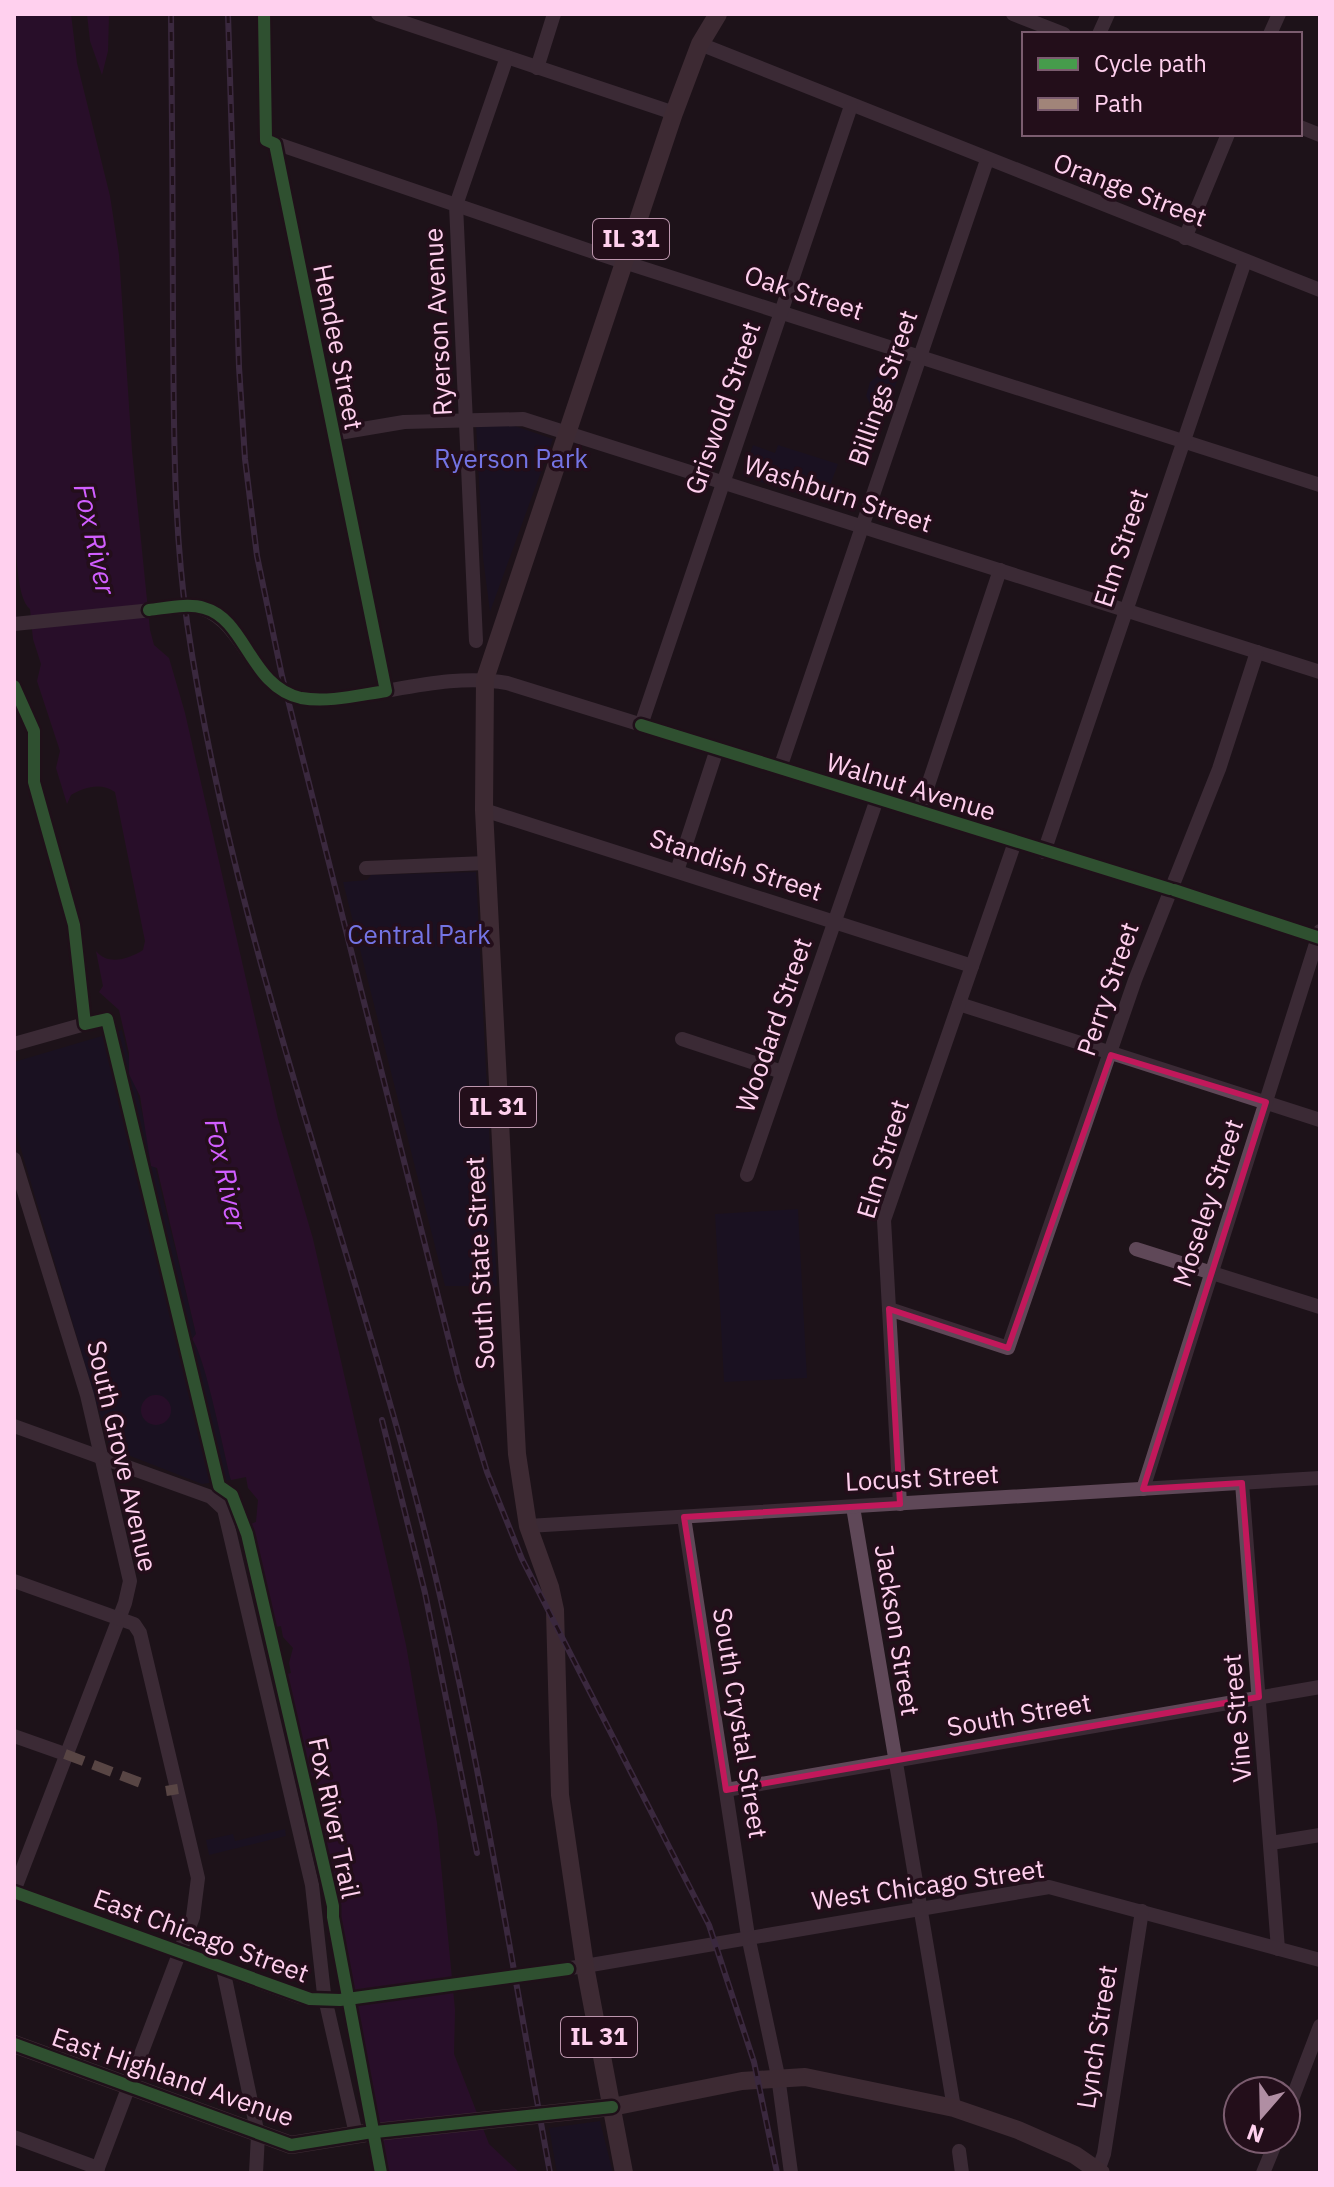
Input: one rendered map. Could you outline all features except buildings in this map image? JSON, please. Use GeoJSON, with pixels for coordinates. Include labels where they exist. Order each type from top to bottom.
{"type":"FeatureCollection","features":[{"type":"Feature","properties":{"kind":"main road","name":"South State Street"},"geometry":{"type":"LineString","coordinates":[[585,1966],[560,1795],[555,1610],[528,1526],[515,1416],[486,863],[485,679],[674,113],[700,44],[718,14]]}},
{"type":"Feature","properties":{"kind":"main road","name":"IL 31"},"geometry":{"type":"LineString","coordinates":[[585,1966],[624,2173]]}},
{"type":"Feature","properties":{"kind":"main road","name":"East Highland Avenue"},"geometry":{"type":"LineString","coordinates":[[14,2044],[291,2145],[361,2133],[612,2107],[778,2076],[805,2077],[954,2108],[1018,2130],[1075,2155],[1096,2172]]}},
{"type":"Feature","properties":{"kind":"street","name":"Hendee Street"},"geometry":{"type":"LineString","coordinates":[[264,14],[266,140],[275,144],[386,691]]}},
{"type":"Feature","properties":{"kind":"street"},"geometry":{"type":"LineString","coordinates":[[378,14],[402,18],[537,68],[674,113]]}},
{"type":"Feature","properties":{"kind":"street"},"geometry":{"type":"LineString","coordinates":[[537,68],[554,14]]}},
{"type":"Feature","properties":{"kind":"street"},"geometry":{"type":"LineString","coordinates":[[1013,14],[1059,32]]}},
{"type":"Feature","properties":{"kind":"street","name":"Orange Street"},"geometry":{"type":"LineString","coordinates":[[700,44],[1320,290]]}},
{"type":"Feature","properties":{"kind":"street","name":"Ryerson Avenue"},"geometry":{"type":"LineString","coordinates":[[476,641],[456,205],[507,57]]}},
{"type":"Feature","properties":{"kind":"street","name":"Griswold Street"},"geometry":{"type":"LineString","coordinates":[[641,725],[851,106]]}},
{"type":"Feature","properties":{"kind":"street"},"geometry":{"type":"LineString","coordinates":[[1185,238],[1227,136]]}},
{"type":"Feature","properties":{"kind":"street","name":"Oak Street"},"geometry":{"type":"LineString","coordinates":[[275,144],[624,262],[782,310],[1320,485]]}},
{"type":"Feature","properties":{"kind":"street","name":"Billings Street"},"geometry":{"type":"LineString","coordinates":[[780,768],[987,160]]}},
{"type":"Feature","properties":{"kind":"street","name":"Elm Street"},"geometry":{"type":"LineString","coordinates":[[1044,852],[1245,261]]}},
{"type":"Feature","properties":{"kind":"street","name":"Washburn Street"},"geometry":{"type":"LineString","coordinates":[[333,434],[404,422],[523,419],[1320,672]]}},
{"type":"Feature","properties":{"kind":"street"},"geometry":{"type":"LineString","coordinates":[[919,812],[1000,570]]}},
{"type":"Feature","properties":{"kind":"street"},"geometry":{"type":"LineString","coordinates":[[21,624],[192,606],[217,614],[262,673],[294,695],[329,699],[485,679]]}},
{"type":"Feature","properties":{"kind":"street","name":"Perry Street"},"geometry":{"type":"LineString","coordinates":[[889,1309],[1008,1348],[1257,652]]}},
{"type":"Feature","properties":{"kind":"street","name":"Walnut Avenue"},"geometry":{"type":"LineString","coordinates":[[485,679],[1319,936]]}},
{"type":"Feature","properties":{"kind":"street"},"geometry":{"type":"LineString","coordinates":[[677,871],[717,749]]}},
{"type":"Feature","properties":{"kind":"street","name":"Woodard Street"},"geometry":{"type":"LineString","coordinates":[[747,1175],[877,799]]}},
{"type":"Feature","properties":{"kind":"street","name":"Standish Street"},"geometry":{"type":"LineString","coordinates":[[484,810],[972,966]]}},
{"type":"Feature","properties":{"kind":"street","name":"Elm Street"},"geometry":{"type":"LineString","coordinates":[[900,1504],[884,1220],[1015,842]]}},
{"type":"Feature","properties":{"kind":"street"},"geometry":{"type":"LineString","coordinates":[[366,868],[486,863]]}},
{"type":"Feature","properties":{"kind":"street","name":"Moseley Street"},"geometry":{"type":"LineString","coordinates":[[1143,1489],[1319,936]]}},
{"type":"Feature","properties":{"kind":"street"},"geometry":{"type":"LineString","coordinates":[[959,1004],[1320,1120]]}},
{"type":"Feature","properties":{"kind":"street"},"geometry":{"type":"LineString","coordinates":[[14,1044],[85,1024]]}},
{"type":"Feature","properties":{"kind":"street"},"geometry":{"type":"LineString","coordinates":[[682,1039],[782,1072]]}},
{"type":"Feature","properties":{"kind":"street","name":"South Grove Avenue"},"geometry":{"type":"LineString","coordinates":[[14,1159],[87,1395],[130,1575],[128,1595],[14,1892]]}},
{"type":"Feature","properties":{"kind":"street"},"geometry":{"type":"LineString","coordinates":[[1136,1249],[1320,1307]]}},
{"type":"Feature","properties":{"kind":"street"},"geometry":{"type":"LineString","coordinates":[[14,1426],[216,1499],[224,1509],[312,1885],[361,2133]]}},
{"type":"Feature","properties":{"kind":"street","name":"Locust Street"},"geometry":{"type":"LineString","coordinates":[[528,1526],[1320,1478]]}},
{"type":"Feature","properties":{"kind":"street","name":"Vine Street"},"geometry":{"type":"LineString","coordinates":[[1242,1483],[1278,1949]]}},
{"type":"Feature","properties":{"kind":"street","name":"Jackson Street"},"geometry":{"type":"LineString","coordinates":[[853,1507],[923,1908],[954,2108]]}},
{"type":"Feature","properties":{"kind":"street","name":"South Crystal Street"},"geometry":{"type":"LineString","coordinates":[[684,1517],[748,1936],[778,2076],[791,2173]]}},
{"type":"Feature","properties":{"kind":"street"},"geometry":{"type":"LineString","coordinates":[[14,1581],[134,1624],[146,1651],[198,1893],[179,1953],[97,2171],[14,2137]]}},
{"type":"Feature","properties":{"kind":"street","name":"South Street"},"geometry":{"type":"LineString","coordinates":[[726,1790],[1320,1687]]}},
{"type":"Feature","properties":{"kind":"street"},"geometry":{"type":"LineString","coordinates":[[14,1736],[65,1754]]}},
{"type":"Feature","properties":{"kind":"street"},"geometry":{"type":"LineString","coordinates":[[1271,1843],[1320,1835]]}},
{"type":"Feature","properties":{"kind":"street","name":"West Chicago Street"},"geometry":{"type":"LineString","coordinates":[[585,1966],[1049,1887],[1320,1960]]}},
{"type":"Feature","properties":{"kind":"street","name":"East Chicago Street"},"geometry":{"type":"LineString","coordinates":[[14,1892],[300,1997],[333,2000],[585,1966]]}},
{"type":"Feature","properties":{"kind":"street","name":"Lynch Street"},"geometry":{"type":"LineString","coordinates":[[1096,2172],[1142,1911]]}},
{"type":"Feature","properties":{"kind":"street"},"geometry":{"type":"LineString","coordinates":[[223,1969],[258,2135],[256,2173]]}},
{"type":"Feature","properties":{"kind":"street"},"geometry":{"type":"LineString","coordinates":[[1301,2075],[1320,2026]]}},
{"type":"Feature","properties":{"kind":"street"},"geometry":{"type":"LineString","coordinates":[[959,2151],[962,2173]]}},
{"type":"Feature","properties":{"kind":"street"},"geometry":{"type":"LineString","coordinates":[[257,2155],[263,2173]]}},
{"type":"Feature","properties":{"kind":"highlighted area"},"geometry":{"type":"Polygon","coordinates":[[[1111,1055],[1266,1102],[1143,1489],[1242,1483],[1259,1697],[726,1790],[684,1517],[900,1504],[889,1309],[1008,1348],[1111,1055]]]}},
{"type":"Feature","properties":{"kind":"green space"},"geometry":{"type":"Polygon","coordinates":[[[880,374],[897,381],[887,409],[870,404],[866,396],[870,382],[880,374]]]}},
{"type":"Feature","properties":{"kind":"green space","name":"Ryerson Park"},"geometry":{"type":"Polygon","coordinates":[[[476,425],[512,425],[553,439],[490,612],[483,558],[476,425]]]}},
{"type":"Feature","properties":{"kind":"green space"},"geometry":{"type":"Polygon","coordinates":[[[753,445],[775,453],[778,445],[838,464],[824,502],[742,476],[753,445]]]}},
{"type":"Feature","properties":{"kind":"green space","name":"Central Park"},"geometry":{"type":"Polygon","coordinates":[[[476,872],[497,1286],[445,1286],[343,882],[367,880],[371,875],[476,872]]]}},
{"type":"Feature","properties":{"kind":"green space"},"geometry":{"type":"Polygon","coordinates":[[[122,1030],[196,1334],[192,1339],[209,1385],[231,1480],[202,1484],[110,1448],[14,1126],[14,1062],[122,1030]]]}},
{"type":"Feature","properties":{"kind":"green space"},"geometry":{"type":"Polygon","coordinates":[[[798,1209],[807,1378],[724,1382],[715,1214],[798,1209]]]}},
{"type":"Feature","properties":{"kind":"green space"},"geometry":{"type":"Polygon","coordinates":[[[285,1829],[286,1836],[209,1855],[206,1840],[233,1834],[235,1841],[285,1829]]]}},
{"type":"Feature","properties":{"kind":"green space"},"geometry":{"type":"Polygon","coordinates":[[[600,2121],[613,2173],[557,2173],[549,2128],[600,2121]]]}},
{"type":"Feature","properties":{"kind":"water","name":"Fox River"},"geometry":{"type":"Polygon","coordinates":[[[14,14],[71,14],[77,63],[110,196],[119,255],[132,451],[150,630],[154,645],[169,658],[185,713],[278,1119],[313,1239],[406,1645],[437,1823],[455,2010],[454,2054],[489,2144],[520,2173],[386,2173],[350,1974],[335,1920],[339,1918],[317,1825],[326,1823],[324,1812],[328,1798],[318,1787],[315,1776],[306,1778],[282,1675],[291,1673],[289,1663],[293,1648],[283,1637],[281,1626],[271,1628],[248,1525],[256,1522],[258,1500],[248,1488],[246,1477],[231,1480],[208,1384],[192,1339],[196,1334],[157,1168],[151,1166],[140,1096],[129,1074],[129,1053],[119,1010],[99,992],[103,986],[96,951],[112,960],[125,958],[143,950],[145,941],[115,792],[98,786],[87,788],[71,795],[67,804],[56,768],[60,751],[37,681],[41,664],[33,639],[30,609],[22,595],[18,572],[14,530],[14,14]]]}},
{"type":"Feature","properties":{"kind":"water"},"geometry":{"type":"Polygon","coordinates":[[[87,14],[109,14],[108,51],[102,75],[90,41],[87,14]]]}},
{"type":"Feature","properties":{"kind":"water"},"geometry":{"type":"Polygon","coordinates":[[[156,1395],[162,1396],[170,1404],[170,1416],[162,1424],[156,1425],[150,1424],[142,1416],[141,1410],[142,1404],[150,1396],[156,1395]]]}},
{"type":"Feature","properties":{"kind":"railway"},"geometry":{"type":"LineString","coordinates":[[171,14],[177,511],[182,585],[205,730],[255,943],[378,1363],[430,1555],[469,1731],[550,2173]]}},
{"type":"Feature","properties":{"kind":"railway"},"geometry":{"type":"LineString","coordinates":[[228,14],[239,367],[245,459],[257,556],[282,676],[459,1380],[487,1472],[522,1559],[709,1925],[754,2062],[777,2173]]}},
{"type":"Feature","properties":{"kind":"railway"},"geometry":{"type":"LineString","coordinates":[[382,1420],[425,1593],[477,1853]]}},
{"type":"Feature","properties":{"kind":"marked path"},"geometry":{"type":"LineString","coordinates":[[65,1754],[149,1786]]}},
{"type":"Feature","properties":{"kind":"marked path"},"geometry":{"type":"LineString","coordinates":[[166,1791],[178,1789]]}},
{"type":"Feature","properties":{"kind":"cycle path"},"geometry":{"type":"LineString","coordinates":[[149,610],[191,606],[218,615],[230,625],[270,681],[301,698],[333,699],[386,691],[275,144],[266,140],[264,14]]}},
{"type":"Feature","properties":{"kind":"cycle path","name":"Fox River Trail"},"geometry":{"type":"LineString","coordinates":[[14,686],[34,731],[34,782],[74,925],[85,1024],[107,1019],[219,1486],[232,1495],[247,1534],[333,1906],[381,2173]]}},
{"type":"Feature","properties":{"kind":"cycle path"},"geometry":{"type":"LineString","coordinates":[[641,725],[1170,889]]}},
{"type":"Feature","properties":{"kind":"cycle path"},"geometry":{"type":"LineString","coordinates":[[1174,890],[1320,938]]}},
{"type":"Feature","properties":{"kind":"cycle path"},"geometry":{"type":"LineString","coordinates":[[14,1892],[310,1999],[340,2000],[568,1969]]}},
{"type":"Feature","properties":{"kind":"cycle path"},"geometry":{"type":"LineString","coordinates":[[14,2044],[291,2145],[366,2133],[612,2107]]}}]}
